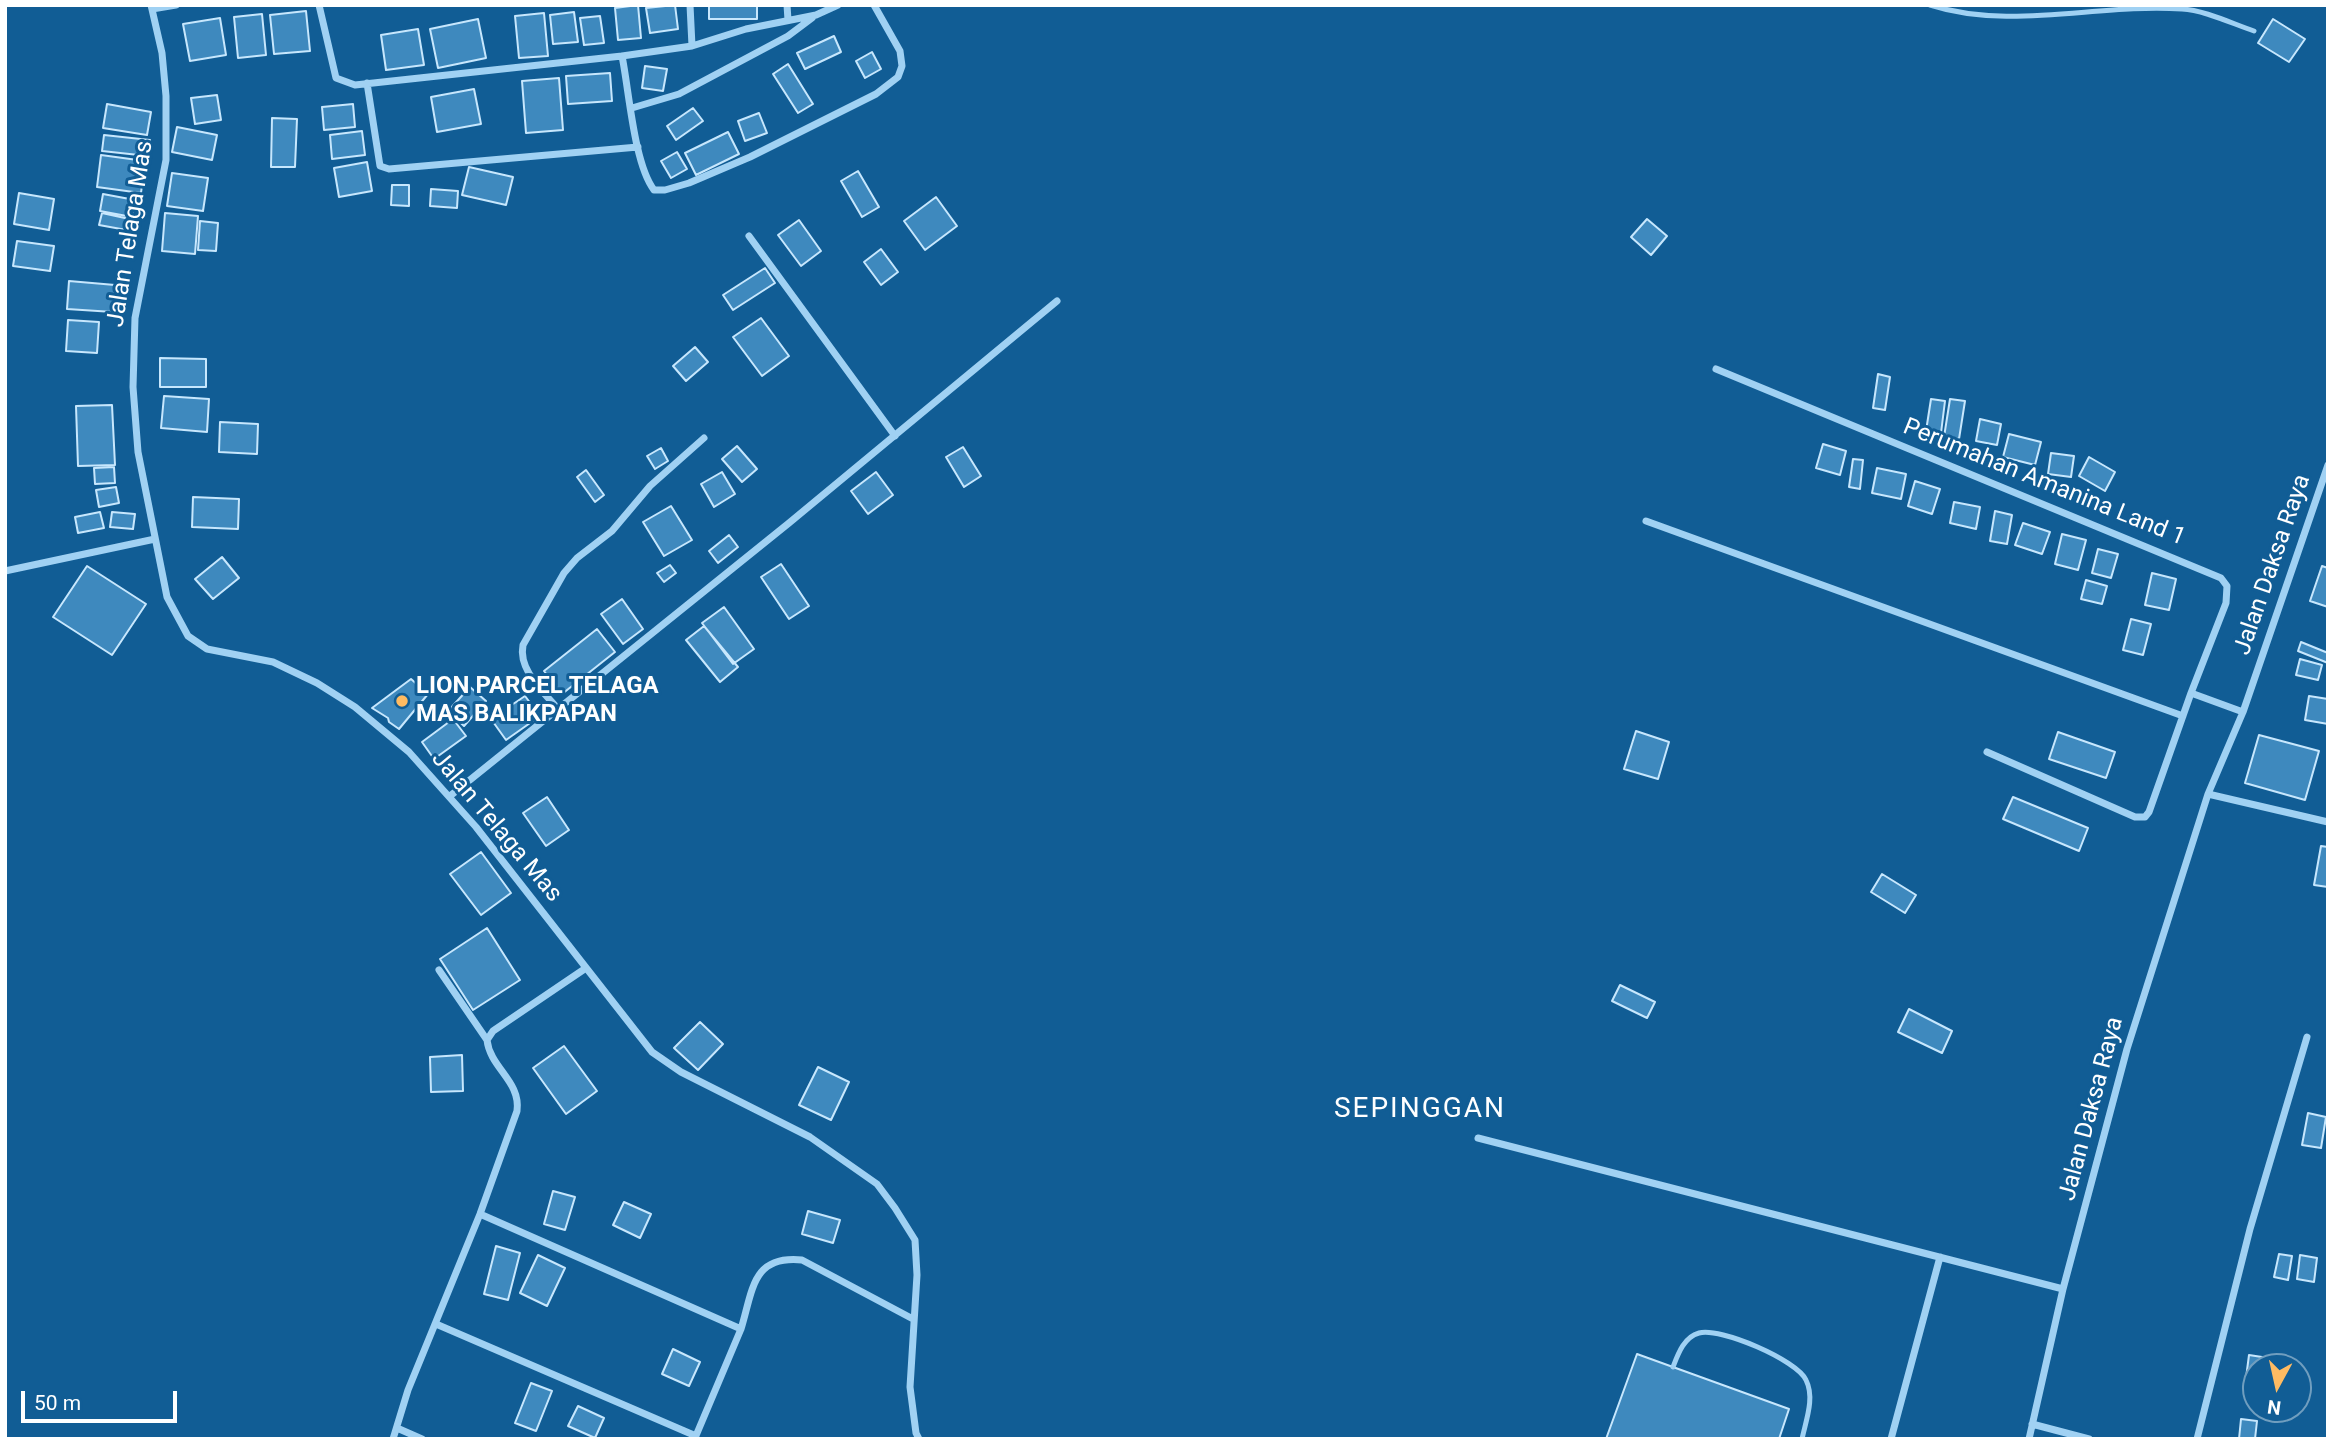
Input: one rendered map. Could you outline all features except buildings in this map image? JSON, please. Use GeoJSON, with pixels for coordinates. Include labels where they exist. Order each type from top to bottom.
{"type":"FeatureCollection","features":[{"type":"Feature","properties":{"kind":"street"},"geometry":{"type":"LineString","coordinates":[[151,7],[176,5]]}},
{"type":"Feature","properties":{"kind":"street"},"geometry":{"type":"LineString","coordinates":[[320,5],[336,78],[355,85],[692,46],[816,15]]}},
{"type":"Feature","properties":{"kind":"street"},"geometry":{"type":"LineString","coordinates":[[690,5],[692,46]]}},
{"type":"Feature","properties":{"kind":"street"},"geometry":{"type":"LineString","coordinates":[[788,5],[788,20]]}},
{"type":"Feature","properties":{"kind":"street"},"geometry":{"type":"LineString","coordinates":[[632,108],[678,94],[788,36],[816,15],[838,5]]}},
{"type":"Feature","properties":{"kind":"street"},"geometry":{"type":"LineString","coordinates":[[622,56],[638,147],[647,180],[654,190],[665,190],[689,183],[750,157],[876,94],[898,77],[902,66],[900,51],[874,5]]}},
{"type":"Feature","properties":{"kind":"street","name":"Jalan Telaga Mas"},"geometry":{"type":"LineString","coordinates":[[151,7],[162,53],[166,96],[166,160],[135,318],[133,387],[138,452],[167,597],[188,636],[207,649],[273,662],[317,683],[355,707],[409,752],[450,796],[652,1052],[681,1072],[810,1137],[877,1184],[915,1240],[917,1275],[910,1387],[919,1439]]}},
{"type":"Feature","properties":{"kind":"street"},"geometry":{"type":"LineString","coordinates":[[366,83],[380,166],[389,169],[638,147]]}},
{"type":"Feature","properties":{"kind":"street"},"geometry":{"type":"LineString","coordinates":[[749,236],[895,436]]}},
{"type":"Feature","properties":{"kind":"street"},"geometry":{"type":"LineString","coordinates":[[450,796],[895,436],[1057,301]]}},
{"type":"Feature","properties":{"kind":"street","name":"Perumahan Amanina Land 1"},"geometry":{"type":"LineString","coordinates":[[1716,369],[2221,578],[2227,586],[2226,603],[2191,693],[2150,812],[2145,817],[2135,817],[1987,752]]}},
{"type":"Feature","properties":{"kind":"street"},"geometry":{"type":"LineString","coordinates":[[558,709],[525,667],[521,656],[523,645],[555,588],[571,566],[612,531],[650,486],[704,438]]}},
{"type":"Feature","properties":{"kind":"street","name":"Jalan Daksa Raya"},"geometry":{"type":"LineString","coordinates":[[2029,1439],[2063,1289],[2127,1049],[2208,794],[2243,712],[2328,465]]}},
{"type":"Feature","properties":{"kind":"street"},"geometry":{"type":"LineString","coordinates":[[1646,521],[2183,716]]}},
{"type":"Feature","properties":{"kind":"street"},"geometry":{"type":"LineString","coordinates":[[5,570],[155,539]]}},
{"type":"Feature","properties":{"kind":"street"},"geometry":{"type":"LineString","coordinates":[[2191,693],[2243,712]]}},
{"type":"Feature","properties":{"kind":"street"},"geometry":{"type":"LineString","coordinates":[[2208,794],[2328,822]]}},
{"type":"Feature","properties":{"kind":"street"},"geometry":{"type":"LineString","coordinates":[[487,1040],[493,1031],[586,968]]}},
{"type":"Feature","properties":{"kind":"street"},"geometry":{"type":"LineString","coordinates":[[393,1439],[408,1390],[480,1214],[517,1111],[518,1099],[514,1088],[488,1050],[487,1040],[439,970]]}},
{"type":"Feature","properties":{"kind":"street"},"geometry":{"type":"LineString","coordinates":[[2197,1439],[2250,1229],[2307,1037]]}},
{"type":"Feature","properties":{"kind":"street"},"geometry":{"type":"LineString","coordinates":[[1478,1138],[2063,1289]]}},
{"type":"Feature","properties":{"kind":"street"},"geometry":{"type":"LineString","coordinates":[[480,1214],[741,1329]]}},
{"type":"Feature","properties":{"kind":"street"},"geometry":{"type":"LineString","coordinates":[[1891,1439],[1940,1257]]}},
{"type":"Feature","properties":{"kind":"street"},"geometry":{"type":"LineString","coordinates":[[436,1324],[695,1437],[741,1329],[757,1277],[771,1262],[786,1258],[802,1260],[913,1319]]}},
{"type":"Feature","properties":{"kind":"street"},"geometry":{"type":"LineString","coordinates":[[2032,1424],[2089,1439]]}},
{"type":"Feature","properties":{"kind":"street"},"geometry":{"type":"LineString","coordinates":[[397,1428],[422,1439]]}},
{"type":"Feature","properties":{"kind":"lane"},"geometry":{"type":"LineString","coordinates":[[1930,5],[1956,14],[2003,16],[2186,9],[2254,31]]}},
{"type":"Feature","properties":{"kind":"lane"},"geometry":{"type":"LineString","coordinates":[[1673,1367],[1683,1344],[1697,1333],[1713,1332],[1744,1342],[1791,1364],[1805,1377],[1810,1394],[1802,1439]]}},
{"type":"Feature","properties":{"kind":"place","name":"LION PARCEL TELAGA MAS BALIKPAPAN"},"geometry":{"type":"Point","coordinates":[402,701]}},
{"type":"Feature","properties":{"kind":"district","name":"SEPINGGAN"},"geometry":{"type":"Point","coordinates":[1420,1110]}}]}
